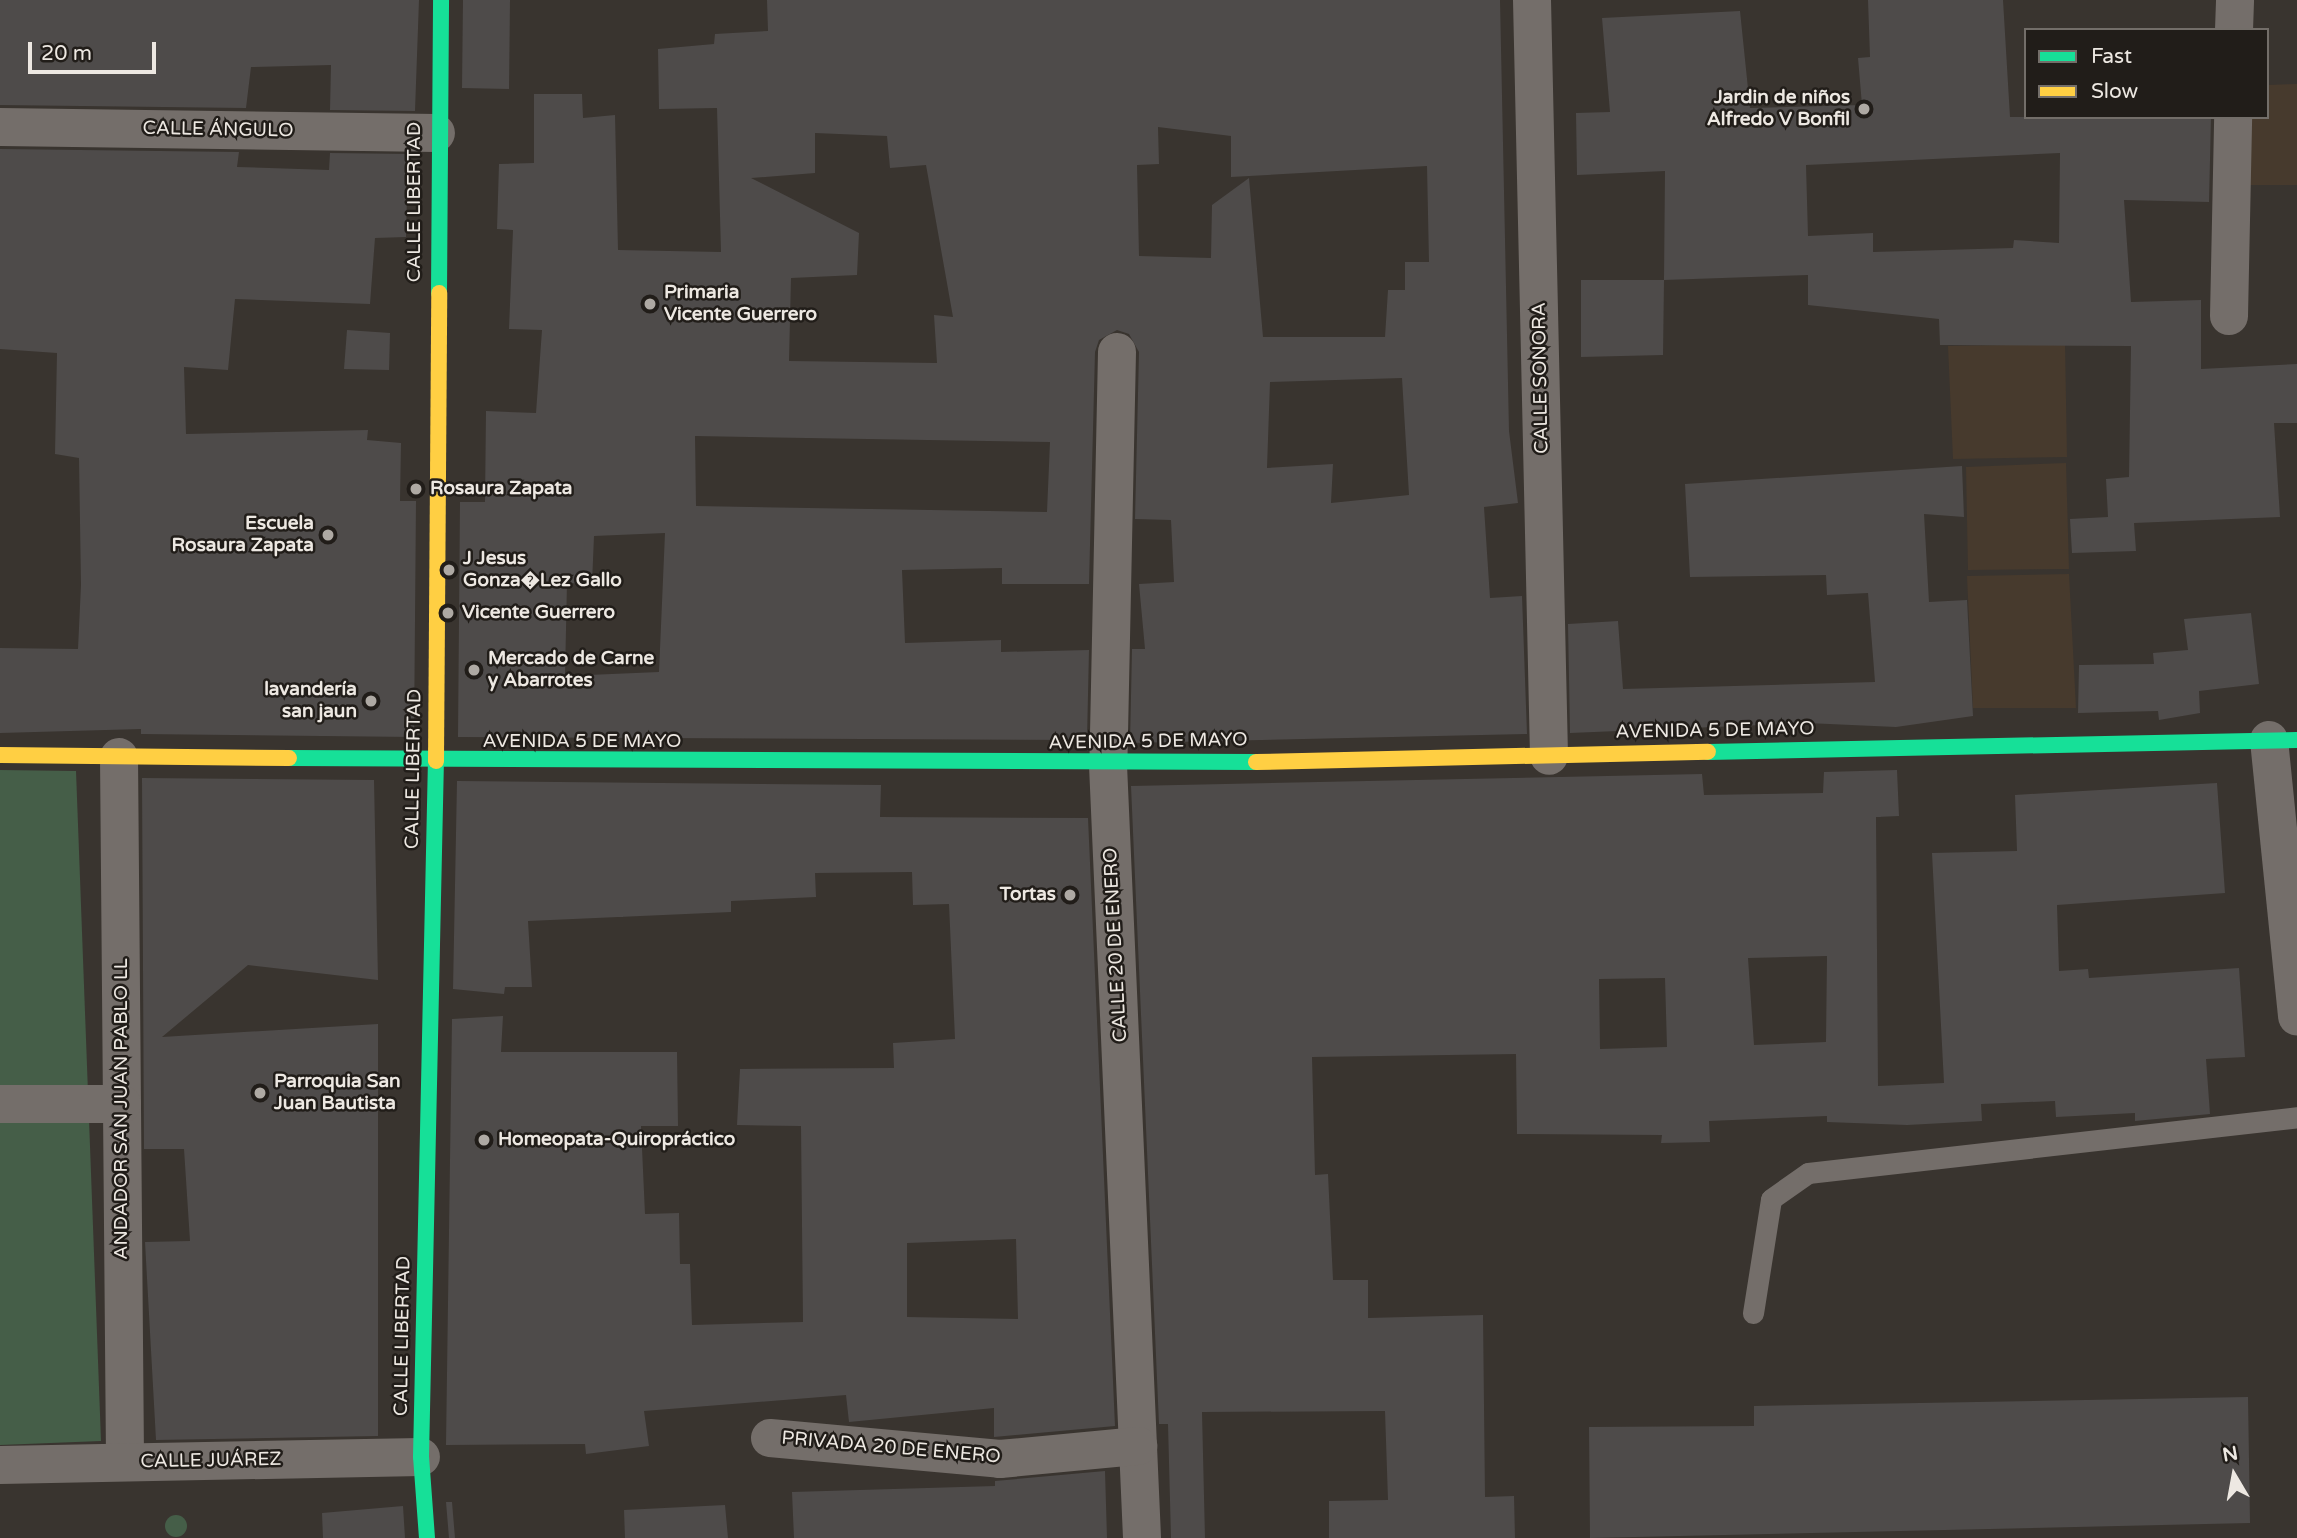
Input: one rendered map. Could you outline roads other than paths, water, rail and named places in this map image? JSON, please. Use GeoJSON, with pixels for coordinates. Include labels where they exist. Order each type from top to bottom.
{"type":"FeatureCollection","features":[{"type":"Feature","properties":{"kind":"main road","name":"CALLE LIBERTAD"},"geometry":{"type":"LineString","coordinates":[[427,1538],[421,1457],[436,762],[436,132],[441,0]]}},
{"type":"Feature","properties":{"kind":"main road","name":"AVENIDA 5 DE MAYO"},"geometry":{"type":"LineString","coordinates":[[0,755],[436,762],[1108,765],[2283,740]]}},
{"type":"Feature","properties":{"kind":"street","name":"CALLE SONORA"},"geometry":{"type":"LineString","coordinates":[[1532,0],[1549,756]]}},
{"type":"Feature","properties":{"kind":"street"},"geometry":{"type":"LineString","coordinates":[[2234,28],[2235,0]]}},
{"type":"Feature","properties":{"kind":"street"},"geometry":{"type":"LineString","coordinates":[[2229,316],[2233,119]]}},
{"type":"Feature","properties":{"kind":"street","name":"CALLE ÁNGULO"},"geometry":{"type":"LineString","coordinates":[[0,127],[436,132]]}},
{"type":"Feature","properties":{"kind":"street","name":"CALLE 20 DE ENERO"},"geometry":{"type":"LineString","coordinates":[[1117,352],[1108,765],[1142,1538]]}},
{"type":"Feature","properties":{"kind":"street"},"geometry":{"type":"LineString","coordinates":[[2283,740],[2297,1017]]}},
{"type":"Feature","properties":{"kind":"street","name":"ANDADOR SAN JUAN PABLO LL"},"geometry":{"type":"LineString","coordinates":[[119,757],[125,1462]]}},
{"type":"Feature","properties":{"kind":"street"},"geometry":{"type":"LineString","coordinates":[[0,1104],[122,1104]]}},
{"type":"Feature","properties":{"kind":"street","name":"PRIVADA 20 DE ENERO"},"geometry":{"type":"LineString","coordinates":[[770,1438],[1000,1459],[1138,1447]]}},
{"type":"Feature","properties":{"kind":"street","name":"CALLE JUÁREZ"},"geometry":{"type":"LineString","coordinates":[[0,1465],[421,1457]]}},
{"type":"Feature","properties":{"kind":"lane"},"geometry":{"type":"LineString","coordinates":[[1753,1313],[1771,1199],[1808,1173],[2297,1117]]}},
{"type":"Feature","properties":{"kind":"place","name":"Jardin de niños Alfredo V Bonfil"},"geometry":{"type":"Point","coordinates":[1864,109]}},
{"type":"Feature","properties":{"kind":"place","name":"Primaria Vicente Guerrero"},"geometry":{"type":"Point","coordinates":[650,304]}},
{"type":"Feature","properties":{"kind":"place","name":"Rosaura Zapata"},"geometry":{"type":"Point","coordinates":[416,489]}},
{"type":"Feature","properties":{"kind":"place","name":"Escuela Rosaura Zapata"},"geometry":{"type":"Point","coordinates":[328,535]}},
{"type":"Feature","properties":{"kind":"place","name":"J Jesus Gonza�Lez Gallo"},"geometry":{"type":"Point","coordinates":[449,570]}},
{"type":"Feature","properties":{"kind":"place","name":"Vicente Guerrero"},"geometry":{"type":"Point","coordinates":[448,613]}},
{"type":"Feature","properties":{"kind":"place","name":"Mercado de Carne y Abarrotes"},"geometry":{"type":"Point","coordinates":[474,670]}},
{"type":"Feature","properties":{"kind":"place","name":"lavandería san jaun"},"geometry":{"type":"Point","coordinates":[371,701]}},
{"type":"Feature","properties":{"kind":"place","name":"Tortas"},"geometry":{"type":"Point","coordinates":[1070,895]}},
{"type":"Feature","properties":{"kind":"place","name":"Parroquia San Juan Bautista"},"geometry":{"type":"Point","coordinates":[260,1093]}},
{"type":"Feature","properties":{"kind":"place","name":"Homeopata-Quiropráctico"},"geometry":{"type":"Point","coordinates":[484,1140]}}]}
